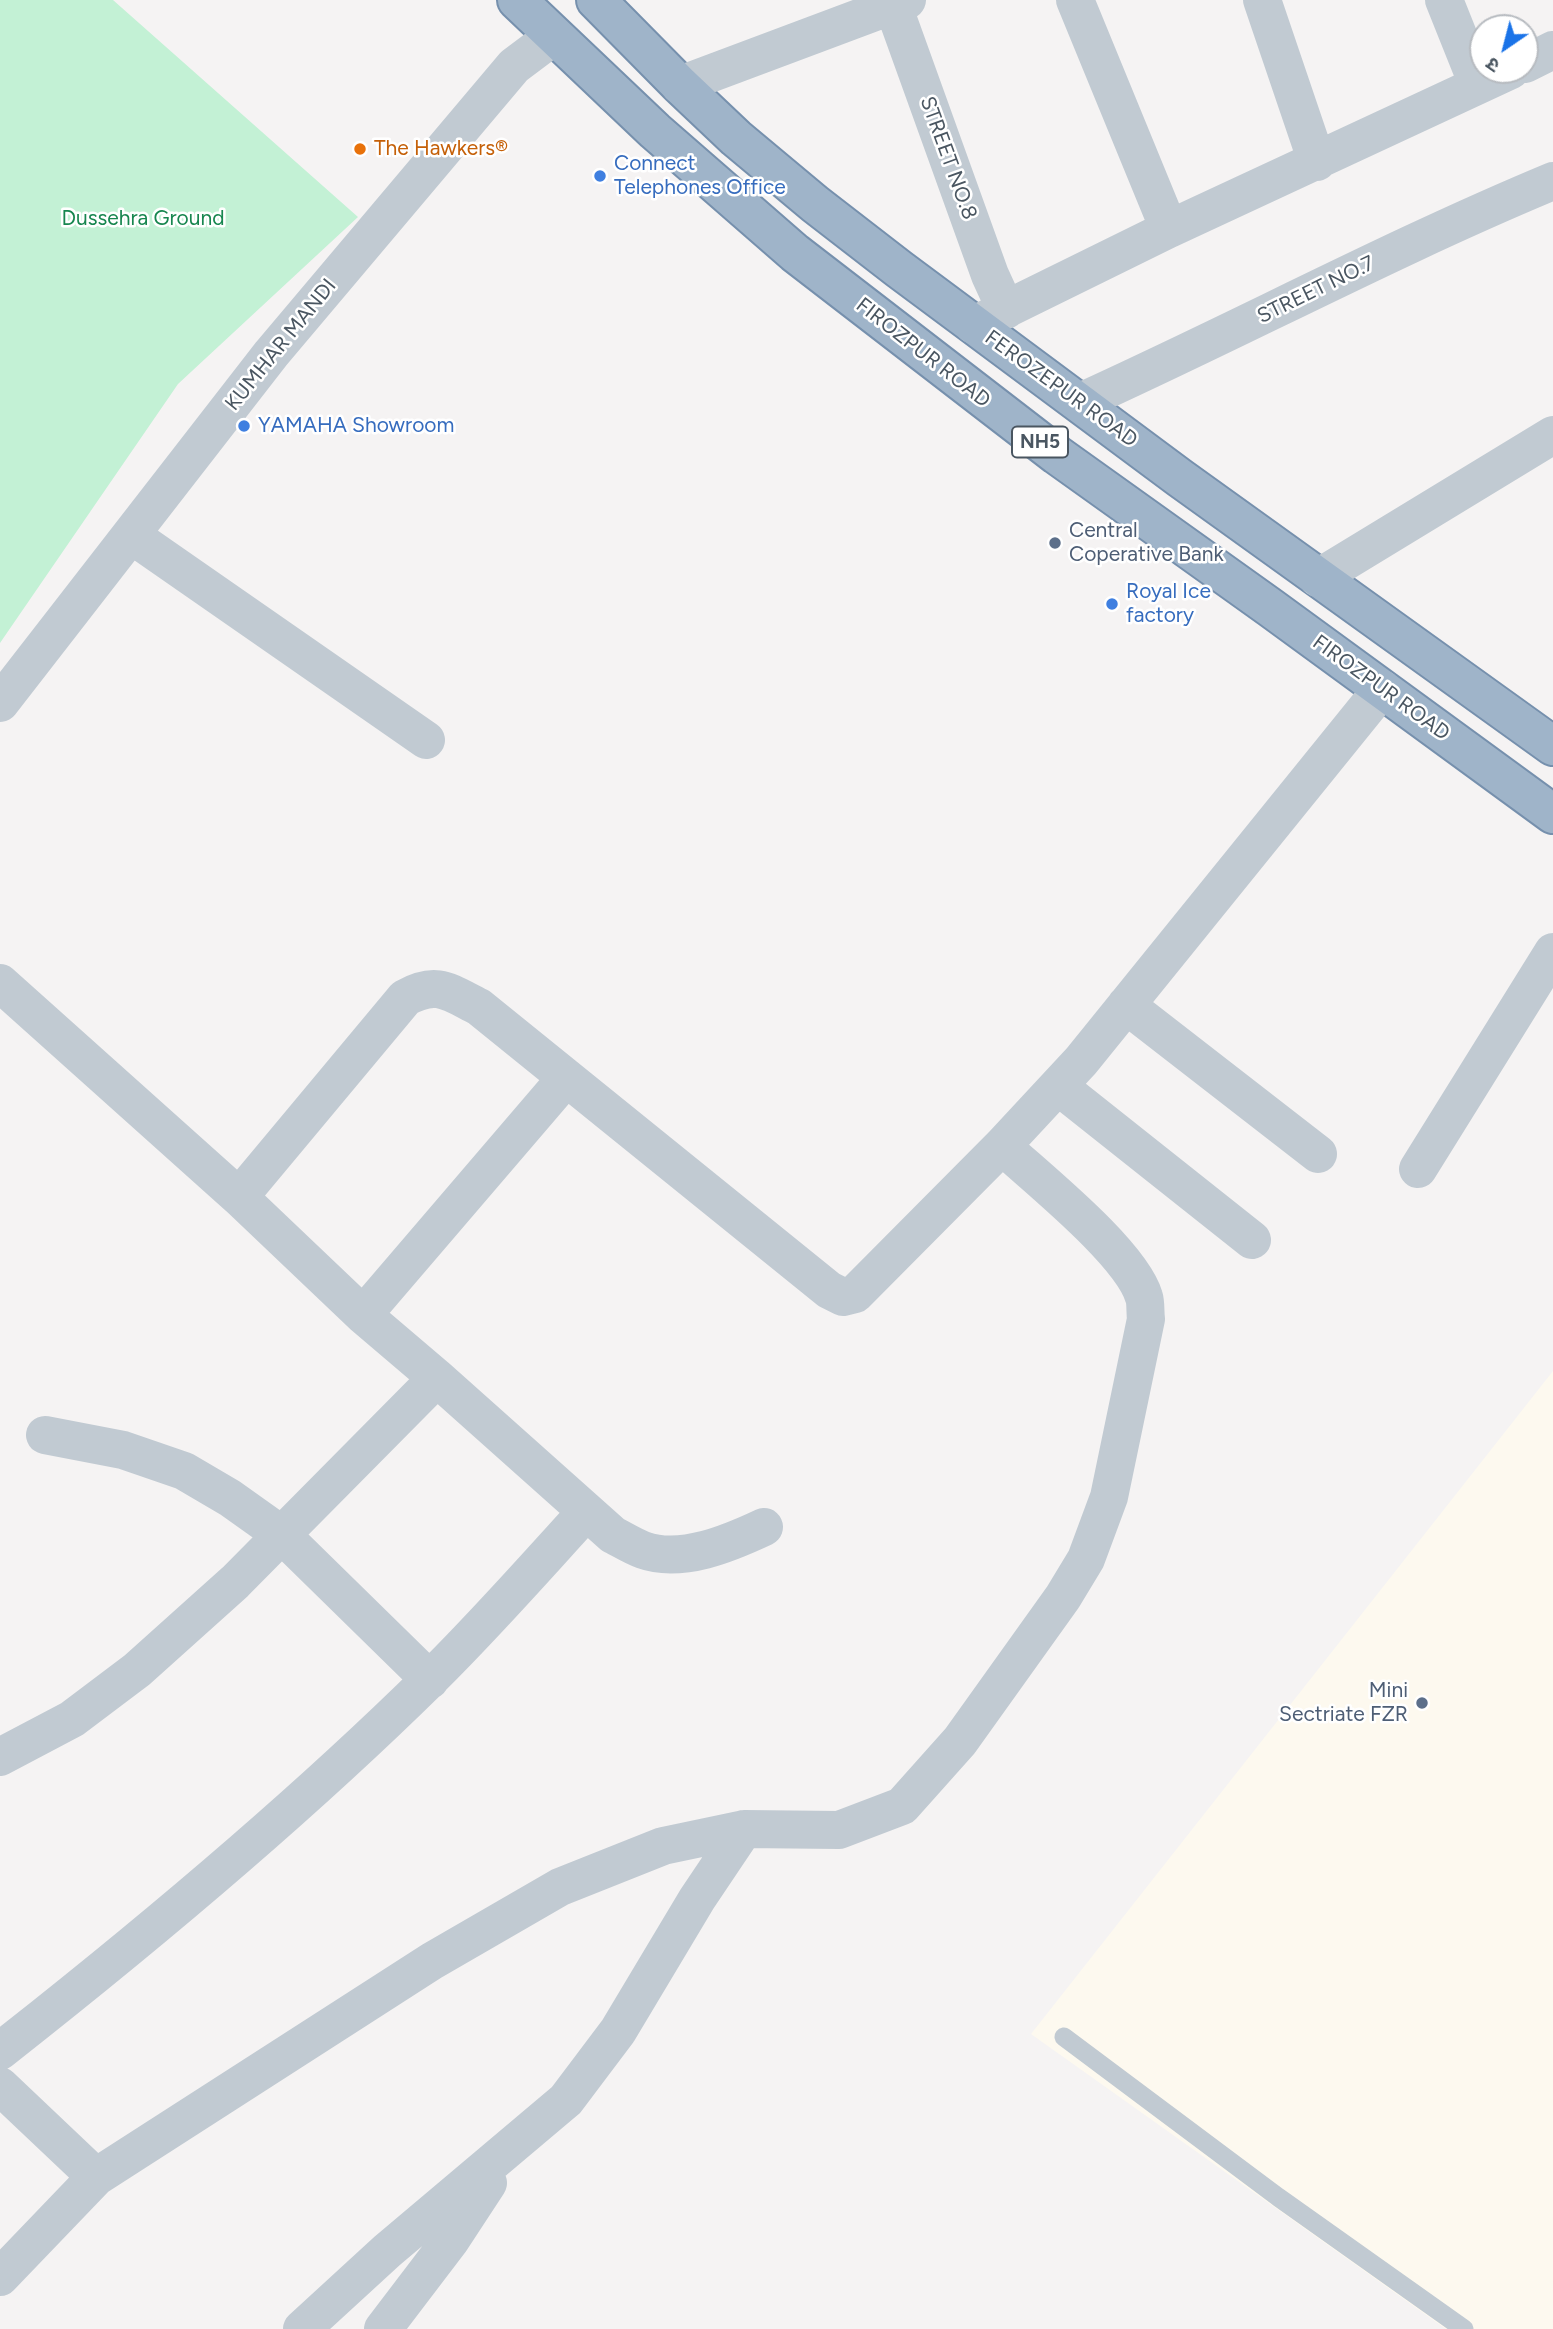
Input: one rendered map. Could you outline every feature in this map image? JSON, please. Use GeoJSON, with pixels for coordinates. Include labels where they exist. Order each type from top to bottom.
{"type":"FeatureCollection","features":[{"type":"Feature","properties":{"kind":"highway","name":"NH5"},"geometry":{"type":"LineString","coordinates":[[517,0],[554,36]]}},
{"type":"Feature","properties":{"kind":"highway","name":"FEROZEPUR ROAD"},"geometry":{"type":"LineString","coordinates":[[596,0],[736,138],[815,204],[990,318],[1080,402],[1180,478],[1553,746]]}},
{"type":"Feature","properties":{"kind":"highway","name":"FIROZPUR ROAD"},"geometry":{"type":"LineString","coordinates":[[554,36],[655,131],[796,253],[1057,455],[1553,814]]}},
{"type":"Feature","properties":{"kind":"street"},"geometry":{"type":"LineString","coordinates":[[1075,0],[1169,229]]}},
{"type":"Feature","properties":{"kind":"street"},"geometry":{"type":"LineString","coordinates":[[1262,0],[1317,162]]}},
{"type":"Feature","properties":{"kind":"street"},"geometry":{"type":"LineString","coordinates":[[1444,0],[1469,38]]}},
{"type":"Feature","properties":{"kind":"street","name":"STREET NO.8"},"geometry":{"type":"LineString","coordinates":[[680,85],[897,2],[990,275],[990,318]]}},
{"type":"Feature","properties":{"kind":"street","name":"KUMHAR MANDI"},"geometry":{"type":"LineString","coordinates":[[0,703],[271,354],[514,66],[554,36]]}},
{"type":"Feature","properties":{"kind":"street"},"geometry":{"type":"LineString","coordinates":[[990,318],[1169,229],[1482,84]]}},
{"type":"Feature","properties":{"kind":"street","name":"STREET NO.7"},"geometry":{"type":"LineString","coordinates":[[1080,402],[1185,354],[1411,243],[1553,181]]}},
{"type":"Feature","properties":{"kind":"street"},"geometry":{"type":"LineString","coordinates":[[1318,578],[1553,435]]}},
{"type":"Feature","properties":{"kind":"street"},"geometry":{"type":"LineString","coordinates":[[131,535],[426,740]]}},
{"type":"Feature","properties":{"kind":"street"},"geometry":{"type":"LineString","coordinates":[[239,1197],[405,999],[421,989],[444,989],[479,1007],[829,1290],[843,1297],[855,1294],[1058,1086],[1382,689]]}},
{"type":"Feature","properties":{"kind":"street"},"geometry":{"type":"LineString","coordinates":[[1418,1169],[1553,952]]}},
{"type":"Feature","properties":{"kind":"street"},"geometry":{"type":"LineString","coordinates":[[0,982],[239,1197],[363,1315],[613,1535],[644,1551],[673,1555],[723,1546],[765,1527]]}},
{"type":"Feature","properties":{"kind":"street"},"geometry":{"type":"LineString","coordinates":[[1126,1005],[1318,1154]]}},
{"type":"Feature","properties":{"kind":"street"},"geometry":{"type":"LineString","coordinates":[[363,1315],[566,1077]]}},
{"type":"Feature","properties":{"kind":"street"},"geometry":{"type":"LineString","coordinates":[[1058,1086],[1252,1240]]}},
{"type":"Feature","properties":{"kind":"street"},"geometry":{"type":"LineString","coordinates":[[0,2277],[96,2177],[432,1961],[560,1887],[663,1846],[744,1829],[839,1830],[902,1806],[960,1741],[1063,1597],[1086,1559],[1109,1497],[1146,1318],[1144,1297],[1132,1272],[1107,1242],[1002,1146]]}},
{"type":"Feature","properties":{"kind":"street"},"geometry":{"type":"LineString","coordinates":[[0,1757],[72,1719],[138,1670],[235,1582],[437,1378]]}},
{"type":"Feature","properties":{"kind":"street"},"geometry":{"type":"LineString","coordinates":[[45,1435],[123,1450],[184,1471],[230,1498],[282,1535],[430,1680]]}},
{"type":"Feature","properties":{"kind":"street"},"geometry":{"type":"LineString","coordinates":[[0,2051],[125,1953],[250,1846],[430,1680],[586,1512]]}},
{"type":"Feature","properties":{"kind":"street"},"geometry":{"type":"LineString","coordinates":[[302,2329],[387,2251],[566,2100],[618,2032],[697,1899],[744,1829]]}},
{"type":"Feature","properties":{"kind":"street"},"geometry":{"type":"LineString","coordinates":[[0,2087],[96,2177]]}},
{"type":"Feature","properties":{"kind":"street"},"geometry":{"type":"LineString","coordinates":[[383,2329],[450,2241],[513,2147]]}},
{"type":"Feature","properties":{"kind":"lane"},"geometry":{"type":"LineString","coordinates":[[1064,2037],[1268,2189],[1464,2329]]}},
{"type":"Feature","properties":{"kind":"shaded area","name":"Mini Sectriate FZR"},"geometry":{"type":"Polygon","coordinates":[[[1553,1371],[1553,2329],[1446,2329],[1031,2034],[1553,1371]]]}},
{"type":"Feature","properties":{"kind":"green space","name":"Dussehra Ground"},"geometry":{"type":"Polygon","coordinates":[[[0,0],[113,0],[358,217],[178,384],[0,643],[0,0]]]}},
{"type":"Feature","properties":{"kind":"place","name":"The Hawkers®"},"geometry":{"type":"Point","coordinates":[360,149]}},
{"type":"Feature","properties":{"kind":"place","name":"Connect Telephones Office"},"geometry":{"type":"Point","coordinates":[600,176]}},
{"type":"Feature","properties":{"kind":"place","name":"YAMAHA Showroom"},"geometry":{"type":"Point","coordinates":[244,426]}},
{"type":"Feature","properties":{"kind":"place","name":"Central Coperative Bank"},"geometry":{"type":"Point","coordinates":[1055,543]}},
{"type":"Feature","properties":{"kind":"place","name":"Royal Ice factory"},"geometry":{"type":"Point","coordinates":[1112,604]}},
{"type":"Feature","properties":{"kind":"place","name":"Mini Sectriate FZR"},"geometry":{"type":"Point","coordinates":[1422,1703]}}]}
